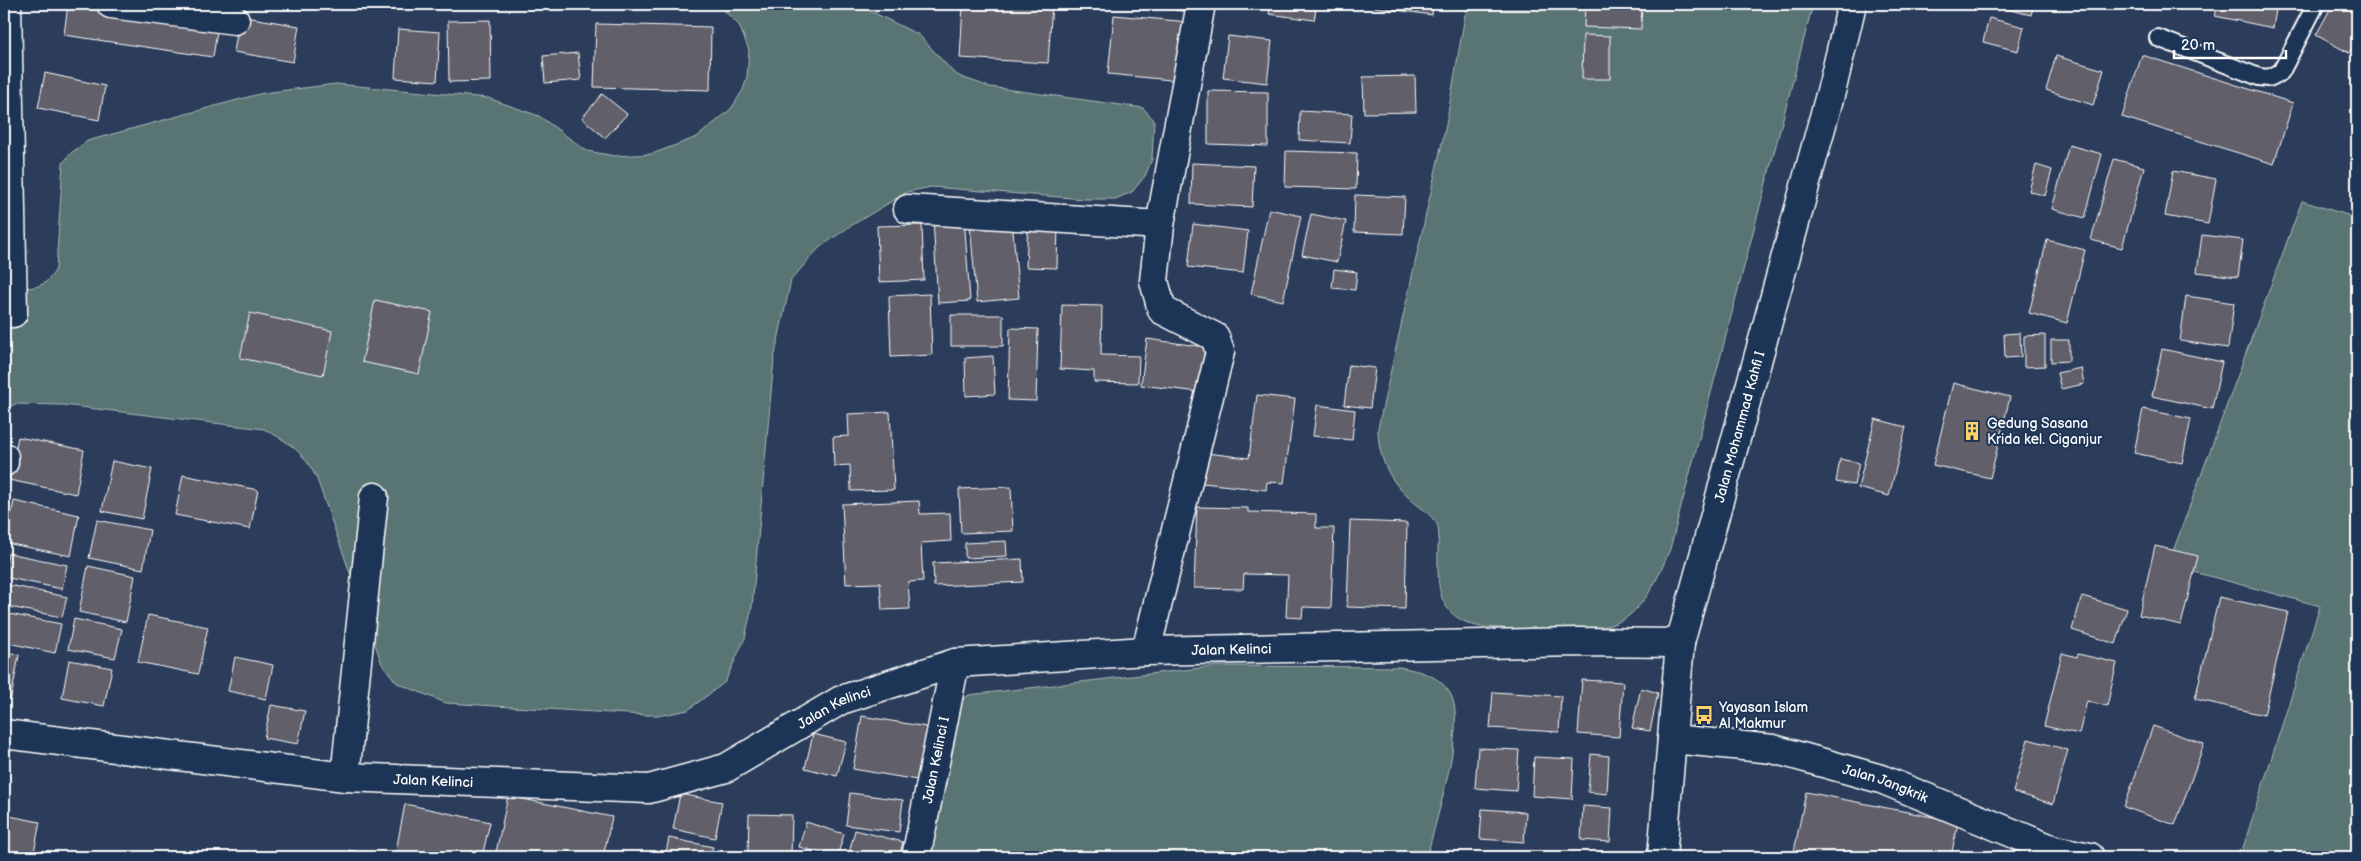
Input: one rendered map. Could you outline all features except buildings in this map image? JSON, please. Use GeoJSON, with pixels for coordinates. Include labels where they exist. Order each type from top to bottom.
{"type":"FeatureCollection","features":[{"type":"Feature","properties":{"kind":"street"},"geometry":{"type":"LineString","coordinates":[[4,312],[13,313],[7,4]]}},
{"type":"Feature","properties":{"kind":"street"},"geometry":{"type":"LineString","coordinates":[[111,4],[235,20]]}},
{"type":"Feature","properties":{"kind":"street"},"geometry":{"type":"LineString","coordinates":[[1146,651],[1220,352],[1215,337],[1162,310],[1154,282],[1160,225],[1201,4]]}},
{"type":"Feature","properties":{"kind":"street","name":"Jalan Mohammad Kahfi I"},"geometry":{"type":"LineString","coordinates":[[1662,857],[1680,643],[1833,84],[1852,4]]}},
{"type":"Feature","properties":{"kind":"street"},"geometry":{"type":"LineString","coordinates":[[908,209],[1160,225]]}},
{"type":"Feature","properties":{"kind":"street"},"geometry":{"type":"LineString","coordinates":[[345,778],[374,497]]}},
{"type":"Feature","properties":{"kind":"street","name":"Jalan Kelinci"},"geometry":{"type":"LineString","coordinates":[[4,734],[345,778],[649,789],[726,768],[841,700],[955,664],[1146,651],[1577,642],[1680,643]]}},
{"type":"Feature","properties":{"kind":"street","name":"Jalan Kelinci I"},"geometry":{"type":"LineString","coordinates":[[916,857],[955,664]]}},
{"type":"Feature","properties":{"kind":"street","name":"Jalan Jangkrik"},"geometry":{"type":"LineString","coordinates":[[1672,740],[1772,750],[1881,779],[2054,850],[2090,857]]}},
{"type":"Feature","properties":{"kind":"lane"},"geometry":{"type":"LineString","coordinates":[[2158,38],[2259,77],[2269,78],[2281,72],[2316,4]]}},
{"type":"Feature","properties":{"kind":"green space"},"geometry":{"type":"Polygon","coordinates":[[[713,4],[856,4],[919,35],[954,73],[961,77],[990,87],[1143,108],[1154,120],[1152,159],[1145,176],[1132,192],[1115,199],[1084,199],[931,187],[907,192],[849,227],[819,248],[791,280],[774,359],[752,607],[745,638],[725,682],[688,710],[663,715],[645,715],[446,703],[397,683],[382,664],[317,479],[307,462],[289,444],[264,429],[63,405],[15,404],[4,410],[4,285],[34,287],[46,282],[56,269],[63,163],[71,153],[87,141],[263,93],[336,84],[488,98],[539,116],[587,151],[615,156],[652,154],[697,137],[731,109],[743,90],[747,77],[749,50],[739,25],[719,6],[713,4]]]}},
{"type":"Feature","properties":{"kind":"green space"},"geometry":{"type":"Polygon","coordinates":[[[1467,4],[1813,4],[1670,549],[1654,584],[1638,607],[1618,622],[1600,628],[1559,631],[1481,627],[1466,622],[1454,615],[1442,598],[1439,587],[1438,526],[1395,483],[1382,457],[1380,448],[1378,428],[1446,125],[1467,4]]]}},
{"type":"Feature","properties":{"kind":"green space"},"geometry":{"type":"Polygon","coordinates":[[[2302,201],[2357,218],[2357,857],[2240,857],[2320,606],[2168,565],[2302,201]]]}},
{"type":"Feature","properties":{"kind":"green space"},"geometry":{"type":"Polygon","coordinates":[[[1218,666],[1399,667],[1422,672],[1441,683],[1451,695],[1455,709],[1455,728],[1448,774],[1427,857],[928,857],[959,706],[963,699],[969,695],[1218,666]]]}},
{"type":"Feature","properties":{"kind":"place","name":"Gedung Sasana Krida kel. Ciganjur"},"geometry":{"type":"Point","coordinates":[1972,431]}},
{"type":"Feature","properties":{"kind":"place","name":"Yayasan Islam Al Makmur"},"geometry":{"type":"Point","coordinates":[1704,715]}}]}
